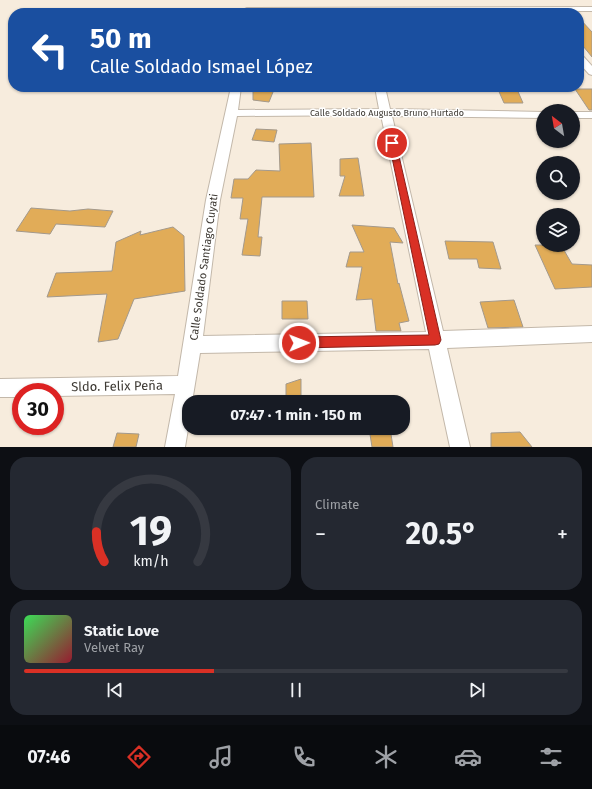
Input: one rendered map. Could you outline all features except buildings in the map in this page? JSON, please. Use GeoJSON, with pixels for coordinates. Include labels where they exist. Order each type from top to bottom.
{"type":"FeatureCollection","features":[{"type":"Feature","properties":{"kind":"street"},"geometry":{"type":"LineString","coordinates":[[530,0],[537,8]]}},
{"type":"Feature","properties":{"kind":"street"},"geometry":{"type":"LineString","coordinates":[[333,8],[398,8]]}},
{"type":"Feature","properties":{"kind":"street"},"geometry":{"type":"LineString","coordinates":[[584,63],[592,72]]}},
{"type":"Feature","properties":{"kind":"street","name":"Calle Soldado Santiago Cuyati"},"geometry":{"type":"LineString","coordinates":[[175,447],[193,345],[213,200],[235,92]]}},
{"type":"Feature","properties":{"kind":"street"},"geometry":{"type":"LineString","coordinates":[[381,92],[435,340],[460,447]]}},
{"type":"Feature","properties":{"kind":"street","name":"Calle Soldado Augusto Bruno Hurtado"},"geometry":{"type":"LineString","coordinates":[[232,113],[386,112],[536,115]]}},
{"type":"Feature","properties":{"kind":"street"},"geometry":{"type":"LineString","coordinates":[[580,115],[592,115]]}},
{"type":"Feature","properties":{"kind":"street"},"geometry":{"type":"LineString","coordinates":[[193,345],[435,340],[592,334]]}},
{"type":"Feature","properties":{"kind":"street","name":"Sldo. Felix Peña"},"geometry":{"type":"LineString","coordinates":[[0,388],[186,385]]}},
{"type":"Feature","properties":{"kind":"route"},"geometry":{"type":"LineString","coordinates":[[299,343],[435,340],[392,143]]}}]}
